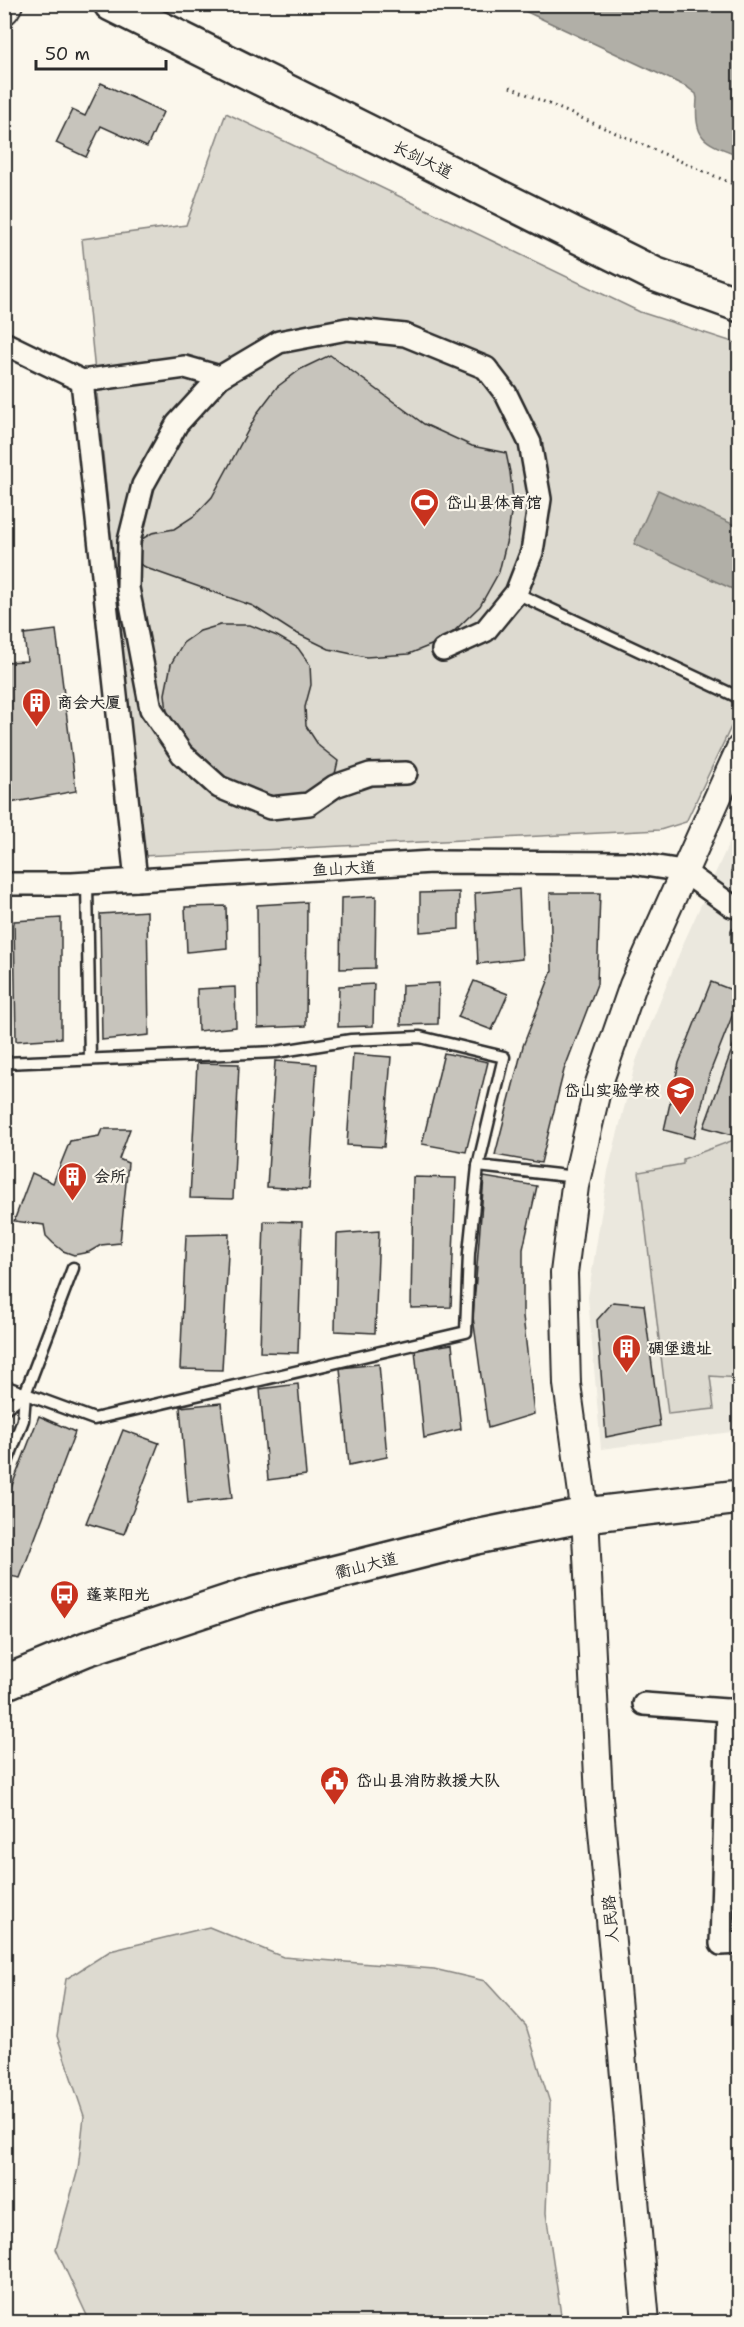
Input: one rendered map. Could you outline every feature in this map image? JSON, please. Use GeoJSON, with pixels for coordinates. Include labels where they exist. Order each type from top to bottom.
{"type":"FeatureCollection","features":[{"type":"Feature","properties":{"kind":"main road"},"geometry":{"type":"LineString","coordinates":[[4,9],[7,4]]}},
{"type":"Feature","properties":{"kind":"main road","name":"长剑大道"},"geometry":{"type":"LineString","coordinates":[[111,4],[654,274],[740,305]]}},
{"type":"Feature","properties":{"kind":"main road","name":"长剑大道"},"geometry":{"type":"LineString","coordinates":[[147,4],[657,256],[740,286]]}},
{"type":"Feature","properties":{"kind":"main road","name":"衢山大道"},"geometry":{"type":"LineString","coordinates":[[4,1662],[80,1632],[250,1576],[472,1520],[584,1506],[740,1479]]}},
{"type":"Feature","properties":{"kind":"main road","name":"衢山大道"},"geometry":{"type":"LineString","coordinates":[[4,1683],[86,1649],[255,1593],[476,1538],[584,1506],[740,1497]]}},
{"type":"Feature","properties":{"kind":"street"},"geometry":{"type":"LineString","coordinates":[[406,773],[370,774],[335,786],[309,804],[270,808],[219,787],[182,754],[151,709],[128,588],[129,541],[143,485],[149,474],[177,424],[220,377],[279,342],[346,329],[405,335],[486,368],[506,394],[530,443],[540,499],[532,552],[516,593],[485,631],[443,650]]}},
{"type":"Feature","properties":{"kind":"street"},"geometry":{"type":"LineString","coordinates":[[4,343],[82,381],[185,367],[220,377]]}},
{"type":"Feature","properties":{"kind":"street"},"geometry":{"type":"LineString","coordinates":[[82,381],[136,880]]}},
{"type":"Feature","properties":{"kind":"street","name":"人民路"},"geometry":{"type":"LineString","coordinates":[[646,2322],[599,1797],[584,1506],[567,1384],[564,1273],[577,1177],[598,1086],[629,996],[740,748]]}},
{"type":"Feature","properties":{"kind":"street","name":"鱼山大道"},"geometry":{"type":"LineString","coordinates":[[4,884],[87,883],[432,862],[632,863],[683,871]]}},
{"type":"Feature","properties":{"kind":"street"},"geometry":{"type":"LineString","coordinates":[[683,871],[732,906],[740,908]]}},
{"type":"Feature","properties":{"kind":"street"},"geometry":{"type":"LineString","coordinates":[[644,1704],[734,1710],[721,1944],[740,1943]]}},
{"type":"Feature","properties":{"kind":"lane"},"geometry":{"type":"LineString","coordinates":[[516,593],[740,698]]}},
{"type":"Feature","properties":{"kind":"lane"},"geometry":{"type":"LineString","coordinates":[[87,883],[90,1059]]}},
{"type":"Feature","properties":{"kind":"lane"},"geometry":{"type":"LineString","coordinates":[[4,1063],[276,1052],[351,1040],[420,1037],[504,1057],[478,1166],[469,1253],[466,1332],[94,1419],[4,1386]]}},
{"type":"Feature","properties":{"kind":"lane"},"geometry":{"type":"LineString","coordinates":[[478,1166],[577,1177]]}},
{"type":"Feature","properties":{"kind":"lane"},"geometry":{"type":"LineString","coordinates":[[4,1470],[23,1420],[25,1394],[73,1268]]}},
{"type":"Feature","properties":{"kind":"lane"},"geometry":{"type":"LineString","coordinates":[[4,1409],[25,1394]]}},
{"type":"Feature","properties":{"kind":"path"},"geometry":{"type":"LineString","coordinates":[[510,87],[740,188]]}},
{"type":"Feature","properties":{"kind":"shaded area"},"geometry":{"type":"Polygon","coordinates":[[[512,5],[739,5],[739,155],[717,147],[703,137],[697,123],[696,94],[687,87],[512,5]]]}},
{"type":"Feature","properties":{"kind":"shaded area","name":"岱山县体育馆"},"geometry":{"type":"Polygon","coordinates":[[[226,113],[640,312],[739,344],[739,710],[686,822],[660,830],[142,856],[82,239],[186,225],[226,113]]]}},
{"type":"Feature","properties":{"kind":"shaded area"},"geometry":{"type":"Polygon","coordinates":[[[658,490],[739,527],[739,592],[634,544],[658,490]]]}},
{"type":"Feature","properties":{"kind":"shaded area","name":"岱山实验学校"},"geometry":{"type":"Polygon","coordinates":[[[739,821],[739,1431],[601,1449],[588,1297],[608,1171],[636,1061],[684,942],[739,821]]]}},
{"type":"Feature","properties":{"kind":"shaded area"},"geometry":{"type":"Polygon","coordinates":[[[739,1138],[739,1378],[710,1376],[714,1409],[668,1414],[639,1172],[683,1164],[683,1159],[739,1138]]]}},
{"type":"Feature","properties":{"kind":"shaded area"},"geometry":{"type":"Polygon","coordinates":[[[209,1927],[283,1957],[434,1969],[485,1981],[526,2026],[550,2103],[546,2213],[562,2322],[90,2322],[56,2249],[78,2169],[84,2116],[57,2036],[66,1979],[110,1951],[209,1927]]]}},
{"type":"Feature","properties":{"kind":"building"},"geometry":{"type":"Polygon","coordinates":[[[101,83],[163,112],[147,147],[101,126],[86,157],[56,143],[72,110],[85,116],[101,83]]]}},
{"type":"Feature","properties":{"kind":"building"},"geometry":{"type":"Polygon","coordinates":[[[330,355],[424,424],[472,446],[506,453],[513,499],[508,535],[499,572],[480,606],[446,639],[409,654],[366,657],[329,649],[292,631],[253,606],[138,563],[142,539],[152,533],[174,529],[194,516],[212,497],[258,412],[277,387],[301,369],[330,355]]]}},
{"type":"Feature","properties":{"kind":"building"},"geometry":{"type":"Polygon","coordinates":[[[4,408],[10,475],[4,475],[4,408]]]}},
{"type":"Feature","properties":{"kind":"building"},"geometry":{"type":"Polygon","coordinates":[[[220,625],[250,625],[277,636],[298,648],[310,665],[311,685],[305,707],[306,726],[319,746],[338,761],[335,774],[322,784],[304,794],[284,797],[261,796],[235,787],[182,745],[168,721],[165,694],[171,664],[183,643],[200,631],[220,625]]]}},
{"type":"Feature","properties":{"kind":"building","name":"商会大厦"},"geometry":{"type":"Polygon","coordinates":[[[56,630],[76,791],[4,804],[4,662],[27,661],[24,634],[56,630]]]}},
{"type":"Feature","properties":{"kind":"building"},"geometry":{"type":"Polygon","coordinates":[[[740,851],[740,874],[731,871],[740,851]]]}},
{"type":"Feature","properties":{"kind":"building"},"geometry":{"type":"Polygon","coordinates":[[[519,889],[522,959],[478,964],[475,893],[519,889]]]}},
{"type":"Feature","properties":{"kind":"building"},"geometry":{"type":"Polygon","coordinates":[[[459,892],[459,929],[420,932],[420,893],[459,892]]]}},
{"type":"Feature","properties":{"kind":"building"},"geometry":{"type":"Polygon","coordinates":[[[550,893],[600,893],[597,984],[564,1070],[541,1163],[495,1155],[523,1046],[552,971],[550,893]]]}},
{"type":"Feature","properties":{"kind":"building"},"geometry":{"type":"Polygon","coordinates":[[[376,896],[375,968],[340,969],[341,898],[376,896]]]}},
{"type":"Feature","properties":{"kind":"building"},"geometry":{"type":"Polygon","coordinates":[[[307,902],[306,1026],[258,1028],[257,905],[307,902]]]}},
{"type":"Feature","properties":{"kind":"building"},"geometry":{"type":"Polygon","coordinates":[[[226,906],[227,948],[187,952],[185,907],[226,906]]]}},
{"type":"Feature","properties":{"kind":"building"},"geometry":{"type":"Polygon","coordinates":[[[147,911],[149,1035],[102,1040],[100,914],[147,911]]]}},
{"type":"Feature","properties":{"kind":"building"},"geometry":{"type":"Polygon","coordinates":[[[61,918],[61,1038],[16,1041],[14,921],[61,918]]]}},
{"type":"Feature","properties":{"kind":"building"},"geometry":{"type":"Polygon","coordinates":[[[740,923],[739,947],[731,942],[731,930],[740,923]]]}},
{"type":"Feature","properties":{"kind":"building"},"geometry":{"type":"Polygon","coordinates":[[[474,981],[508,994],[492,1030],[458,1017],[474,981]]]}},
{"type":"Feature","properties":{"kind":"building"},"geometry":{"type":"Polygon","coordinates":[[[711,982],[740,993],[740,996],[709,1075],[694,1138],[664,1130],[679,1063],[711,982]]]}},
{"type":"Feature","properties":{"kind":"building"},"geometry":{"type":"Polygon","coordinates":[[[439,983],[438,1024],[401,1025],[402,985],[439,983]]]}},
{"type":"Feature","properties":{"kind":"building"},"geometry":{"type":"Polygon","coordinates":[[[374,984],[373,1026],[338,1027],[339,986],[374,984]]]}},
{"type":"Feature","properties":{"kind":"building"},"geometry":{"type":"Polygon","coordinates":[[[235,987],[236,1027],[198,1031],[197,989],[235,987]]]}},
{"type":"Feature","properties":{"kind":"building"},"geometry":{"type":"Polygon","coordinates":[[[740,1027],[740,1114],[733,1135],[704,1127],[740,1027]]]}},
{"type":"Feature","properties":{"kind":"building"},"geometry":{"type":"Polygon","coordinates":[[[444,1053],[488,1062],[466,1152],[422,1144],[444,1053]]]}},
{"type":"Feature","properties":{"kind":"building"},"geometry":{"type":"Polygon","coordinates":[[[353,1054],[391,1057],[384,1147],[347,1145],[353,1054]]]}},
{"type":"Feature","properties":{"kind":"building"},"geometry":{"type":"Polygon","coordinates":[[[275,1061],[317,1064],[309,1189],[267,1187],[275,1061]]]}},
{"type":"Feature","properties":{"kind":"building"},"geometry":{"type":"Polygon","coordinates":[[[197,1063],[239,1064],[233,1199],[190,1198],[197,1063]]]}},
{"type":"Feature","properties":{"kind":"building","name":"会所"},"geometry":{"type":"Polygon","coordinates":[[[102,1129],[130,1129],[119,1159],[128,1163],[120,1243],[101,1245],[89,1252],[74,1255],[63,1251],[46,1236],[44,1225],[14,1221],[32,1173],[53,1183],[70,1141],[99,1136],[102,1129]]]}},
{"type":"Feature","properties":{"kind":"building"},"geometry":{"type":"Polygon","coordinates":[[[413,1177],[456,1178],[451,1307],[411,1308],[413,1177]]]}},
{"type":"Feature","properties":{"kind":"building"},"geometry":{"type":"Polygon","coordinates":[[[484,1177],[537,1186],[523,1249],[523,1316],[534,1414],[488,1428],[473,1317],[484,1177]]]}},
{"type":"Feature","properties":{"kind":"building"},"geometry":{"type":"Polygon","coordinates":[[[264,1221],[302,1222],[298,1353],[260,1352],[264,1221]]]}},
{"type":"Feature","properties":{"kind":"building"},"geometry":{"type":"Polygon","coordinates":[[[379,1231],[375,1333],[335,1331],[337,1234],[379,1231]]]}},
{"type":"Feature","properties":{"kind":"building"},"geometry":{"type":"Polygon","coordinates":[[[229,1234],[222,1370],[180,1369],[186,1235],[229,1234]]]}},
{"type":"Feature","properties":{"kind":"building","name":"碉堡遗址"},"geometry":{"type":"Polygon","coordinates":[[[613,1302],[644,1305],[660,1426],[606,1437],[597,1320],[613,1302]]]}},
{"type":"Feature","properties":{"kind":"building"},"geometry":{"type":"Polygon","coordinates":[[[452,1344],[461,1429],[424,1438],[415,1350],[452,1344]]]}},
{"type":"Feature","properties":{"kind":"building"},"geometry":{"type":"Polygon","coordinates":[[[379,1364],[387,1457],[349,1465],[340,1368],[379,1364]]]}},
{"type":"Feature","properties":{"kind":"building"},"geometry":{"type":"Polygon","coordinates":[[[298,1384],[306,1475],[268,1480],[260,1389],[298,1384]]]}},
{"type":"Feature","properties":{"kind":"building"},"geometry":{"type":"Polygon","coordinates":[[[221,1403],[232,1498],[188,1503],[180,1407],[221,1403]]]}},
{"type":"Feature","properties":{"kind":"building"},"geometry":{"type":"Polygon","coordinates":[[[39,1416],[75,1432],[20,1578],[4,1575],[4,1506],[39,1416]]]}},
{"type":"Feature","properties":{"kind":"building"},"geometry":{"type":"Polygon","coordinates":[[[123,1430],[159,1443],[124,1534],[86,1523],[123,1430]]]}},
{"type":"Feature","properties":{"kind":"place","name":"岱山县体育馆"},"geometry":{"type":"Point","coordinates":[425,528]}},
{"type":"Feature","properties":{"kind":"place","name":"商会大厦"},"geometry":{"type":"Point","coordinates":[36,728]}},
{"type":"Feature","properties":{"kind":"place","name":"岱山实验学校"},"geometry":{"type":"Point","coordinates":[681,1116]}},
{"type":"Feature","properties":{"kind":"place","name":"会所"},"geometry":{"type":"Point","coordinates":[73,1202]}},
{"type":"Feature","properties":{"kind":"place","name":"碉堡遗址"},"geometry":{"type":"Point","coordinates":[627,1374]}},
{"type":"Feature","properties":{"kind":"place","name":"蓬莱阳光"},"geometry":{"type":"Point","coordinates":[65,1620]}},
{"type":"Feature","properties":{"kind":"place","name":"岱山县消防救援大队"},"geometry":{"type":"Point","coordinates":[335,1806]}}]}
